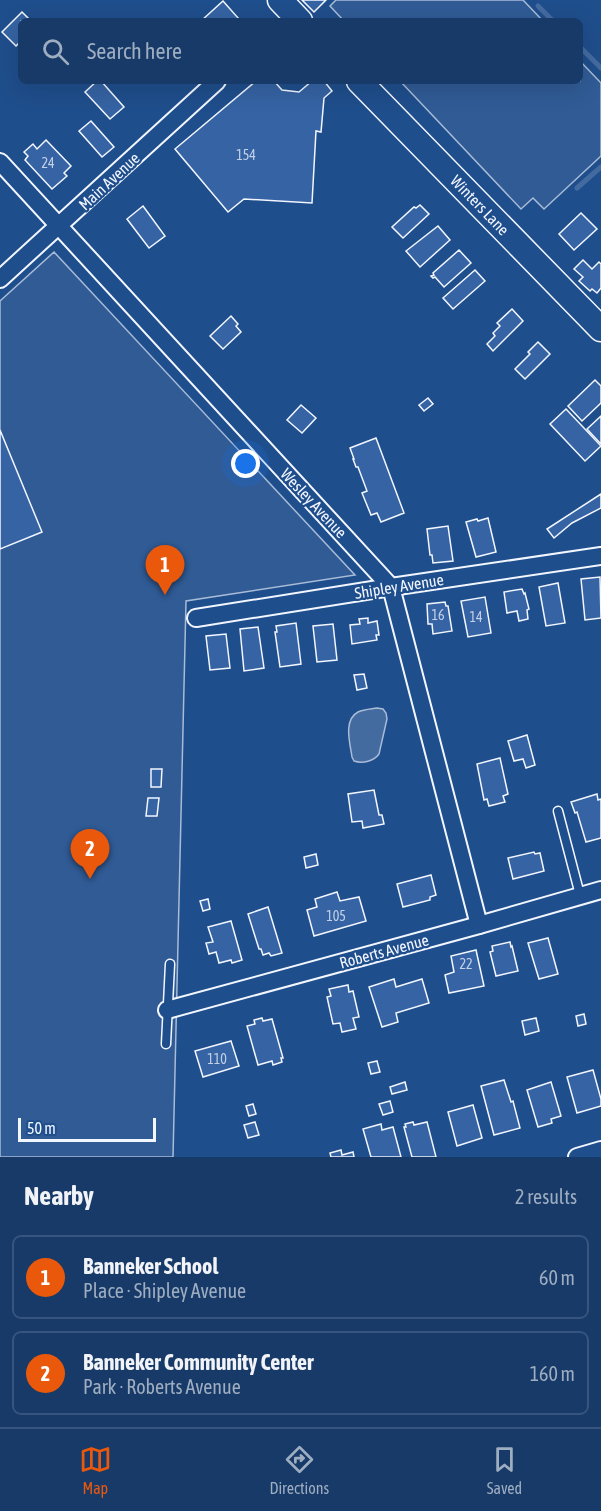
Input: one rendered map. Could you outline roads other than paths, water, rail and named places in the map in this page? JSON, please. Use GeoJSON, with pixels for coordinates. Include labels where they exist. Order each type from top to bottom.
{"type":"FeatureCollection","features":[{"type":"Feature","properties":{"kind":"street","name":"Main Avenue"},"geometry":{"type":"LineString","coordinates":[[0,279],[214,84]]}},
{"type":"Feature","properties":{"kind":"street","name":"Winters Lane"},"geometry":{"type":"LineString","coordinates":[[361,84],[601,329]]}},
{"type":"Feature","properties":{"kind":"street","name":"Wesley Avenue"},"geometry":{"type":"LineString","coordinates":[[0,162],[391,587],[479,925]]}},
{"type":"Feature","properties":{"kind":"street","name":"Shipley Avenue"},"geometry":{"type":"LineString","coordinates":[[196,618],[601,556]]}},
{"type":"Feature","properties":{"kind":"street","name":"Roberts Avenue"},"geometry":{"type":"LineString","coordinates":[[167,1010],[601,890]]}},
{"type":"Feature","properties":{"kind":"street"},"geometry":{"type":"LineString","coordinates":[[577,1157],[601,1150]]}},
{"type":"Feature","properties":{"kind":"lane"},"geometry":{"type":"LineString","coordinates":[[558,812],[580,896]]}},
{"type":"Feature","properties":{"kind":"lane"},"geometry":{"type":"LineString","coordinates":[[166,1044],[170,964]]}},
{"type":"Feature","properties":{"kind":"waterway"},"geometry":{"type":"LineString","coordinates":[[538,6],[550,18]]}},
{"type":"Feature","properties":{"kind":"waterway"},"geometry":{"type":"LineString","coordinates":[[583,50],[601,68]]}},
{"type":"Feature","properties":{"kind":"waterway"},"geometry":{"type":"LineString","coordinates":[[577,188],[601,167]]}},
{"type":"Feature","properties":{"kind":"place","name":"Banneker School"},"geometry":{"type":"Point","coordinates":[165,595]}},
{"type":"Feature","properties":{"kind":"place","name":"Banneker Community Center"},"geometry":{"type":"Point","coordinates":[90,879]}}]}
